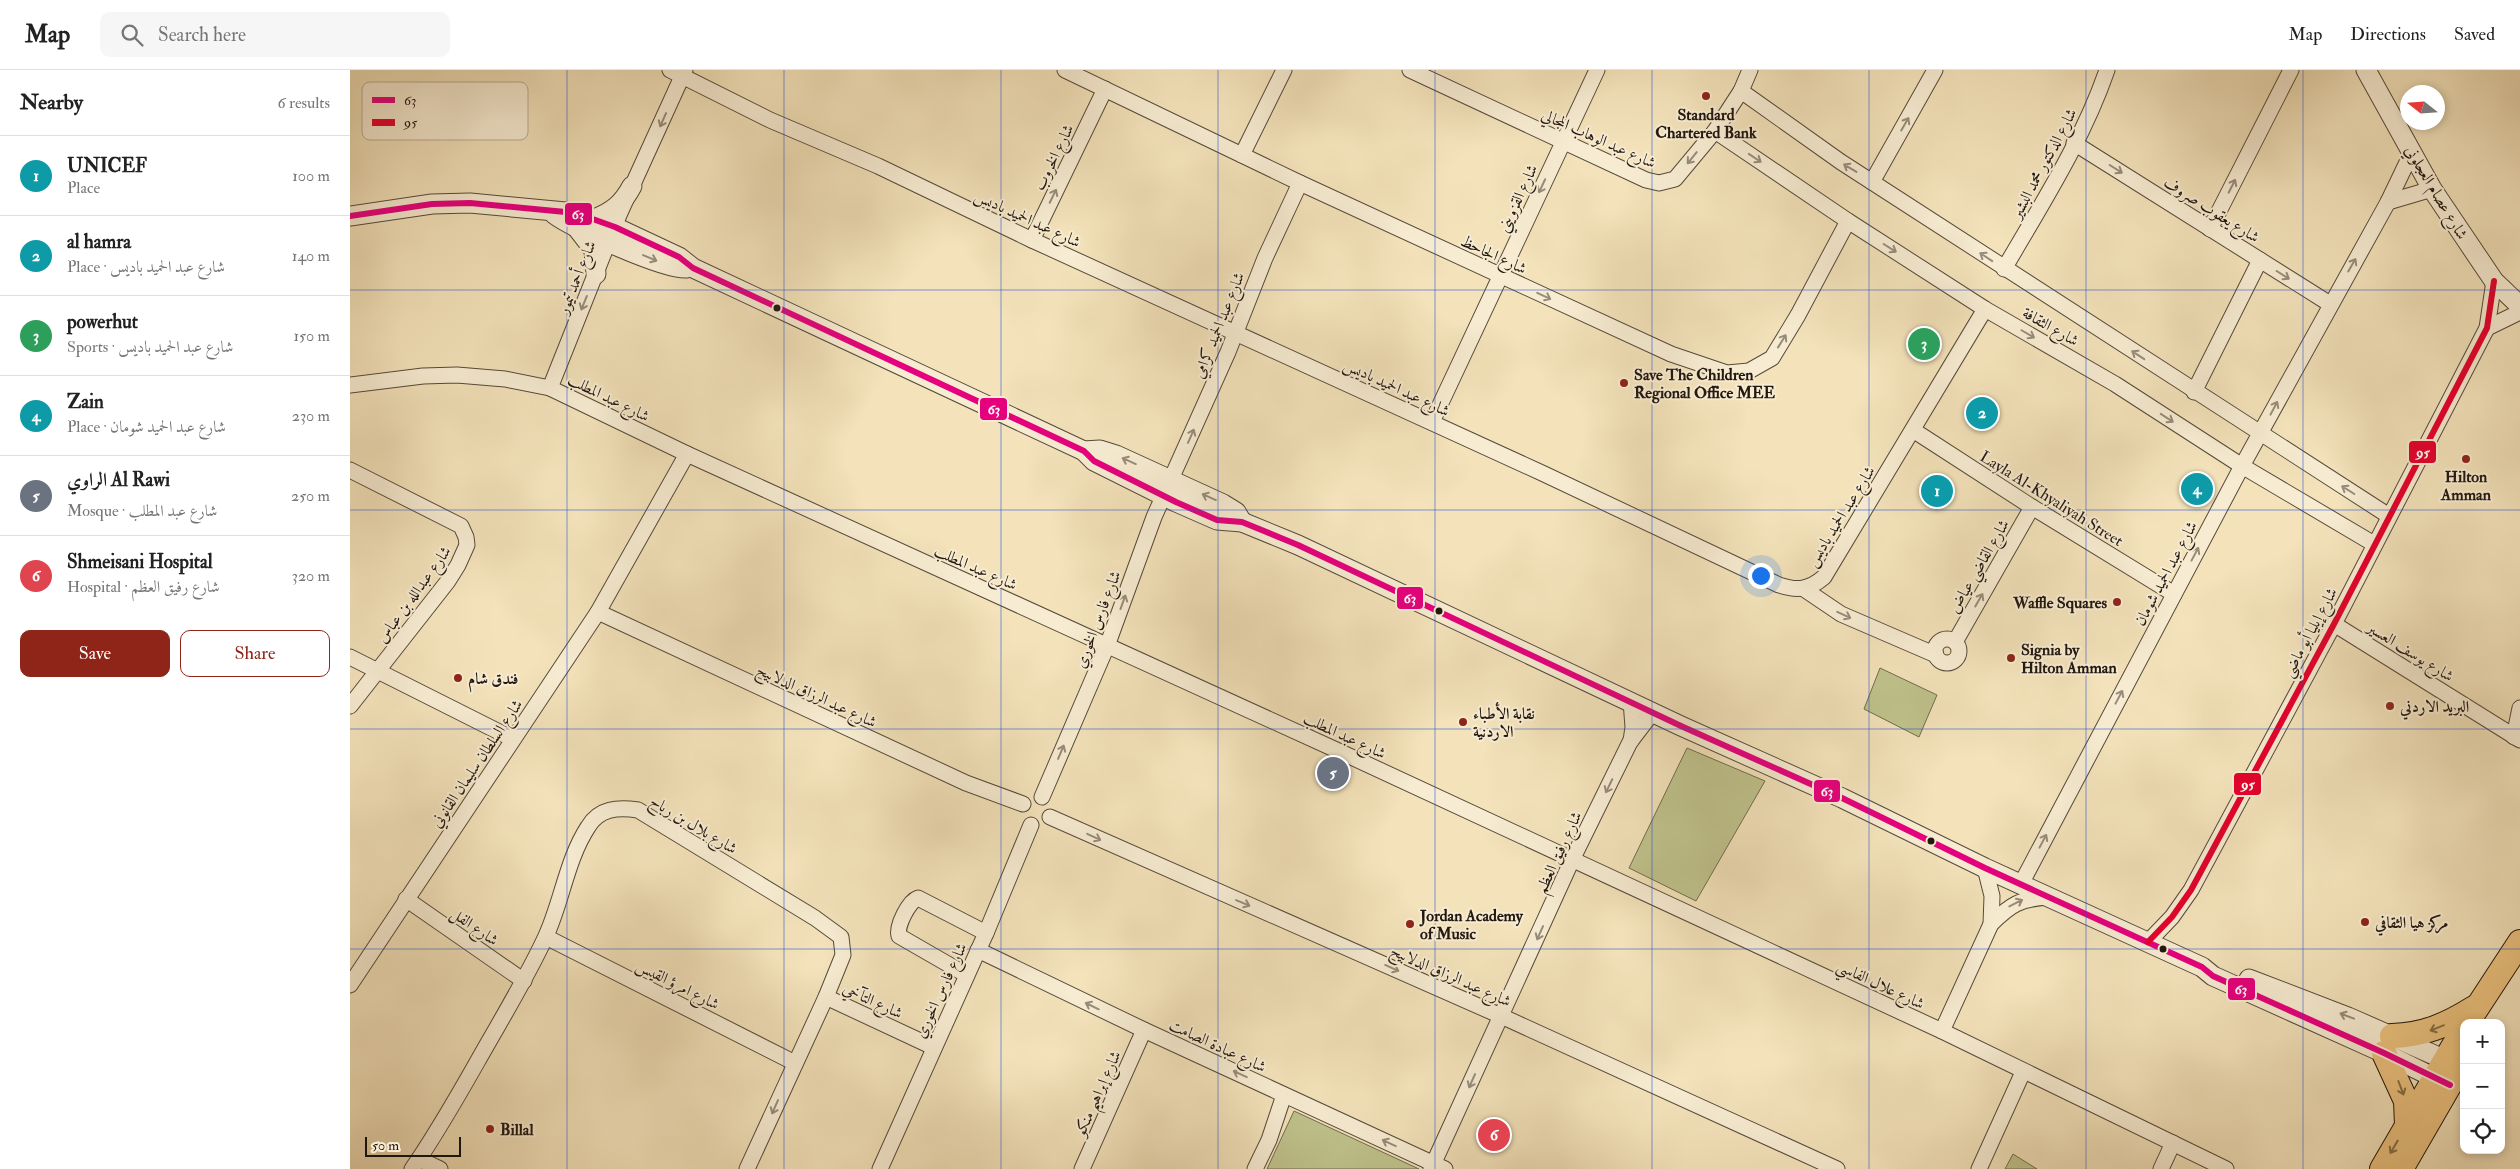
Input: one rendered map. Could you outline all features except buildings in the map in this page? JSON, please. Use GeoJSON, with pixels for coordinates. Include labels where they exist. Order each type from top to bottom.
{"type":"FeatureCollection","features":[{"type":"Feature","properties":{"kind":"main road"},"geometry":{"type":"LineString","coordinates":[[2477,1017],[2520,942]]}},
{"type":"Feature","properties":{"kind":"main road"},"geometry":{"type":"LineString","coordinates":[[2407,1125],[2406,1101],[2388,1044],[2427,1032],[2456,1020],[2477,1017],[2520,968]]}},
{"type":"Feature","properties":{"kind":"main road"},"geometry":{"type":"LineString","coordinates":[[2401,1169],[2451,1070],[2460,1041]]}},
{"type":"Feature","properties":{"kind":"main road"},"geometry":{"type":"LineString","coordinates":[[2382,1169],[2407,1125],[2451,1070]]}},
{"type":"Feature","properties":{"kind":"street","name":"شارع الجاحظ"},"geometry":{"type":"LineString","coordinates":[[1065,70],[1300,184],[1500,276],[1671,354],[1722,372],[1740,373],[1749,371],[1772,358],[1798,315],[1848,221]]}},
{"type":"Feature","properties":{"kind":"street"},"geometry":{"type":"LineString","coordinates":[[1242,155],[1284,70]]}},
{"type":"Feature","properties":{"kind":"street","name":"شارع عبد الوهاب المجالي"},"geometry":{"type":"LineString","coordinates":[[1410,70],[1437,76],[1563,142],[1646,180],[1660,183],[1675,179],[1715,131],[1741,90],[1750,70]]}},
{"type":"Feature","properties":{"kind":"street","name":"شارع القزويني"},"geometry":{"type":"LineString","coordinates":[[1432,422],[1597,70]]}},
{"type":"Feature","properties":{"kind":"street"},"geometry":{"type":"LineString","coordinates":[[1872,182],[1936,70]]}},
{"type":"Feature","properties":{"kind":"street","name":"شارع الدكتور محمد البشير"},"geometry":{"type":"LineString","coordinates":[[2004,269],[2074,144],[2092,109],[2108,70]]}},
{"type":"Feature","properties":{"kind":"street"},"geometry":{"type":"LineString","coordinates":[[2210,229],[2291,70]]}},
{"type":"Feature","properties":{"kind":"street","name":"شارع عصام العجلوني"},"geometry":{"type":"LineString","coordinates":[[2366,70],[2432,189],[2494,281],[2520,306]]}},
{"type":"Feature","properties":{"kind":"street","name":"شارع أحمد تيمور"},"geometry":{"type":"LineString","coordinates":[[550,388],[679,72]]}},
{"type":"Feature","properties":{"kind":"street","name":"شارع عبد الحميد باديس"},"geometry":{"type":"LineString","coordinates":[[679,72],[770,120],[878,166],[1032,240],[1432,422],[1779,585],[1792,589],[1804,589],[1814,586],[1824,577],[1985,309]]}},
{"type":"Feature","properties":{"kind":"street","name":"شارع الخروب"},"geometry":{"type":"LineString","coordinates":[[1032,240],[1105,89]]}},
{"type":"Feature","properties":{"kind":"street","name":"شارع الثقافة"},"geometry":{"type":"LineString","coordinates":[[1741,90],[1872,182],[2004,269],[2389,516]]}},
{"type":"Feature","properties":{"kind":"street","name":"شارع الثقافة"},"geometry":{"type":"LineString","coordinates":[[1715,131],[1848,221],[1985,309],[2115,384],[2242,466],[2374,544]]}},
{"type":"Feature","properties":{"kind":"street","name":"شارع يعقوب صروف"},"geometry":{"type":"LineString","coordinates":[[2074,144],[2330,304]]}},
{"type":"Feature","properties":{"kind":"street","name":"شارع عبد الحميد شومان"},"geometry":{"type":"LineString","coordinates":[[2021,884],[2242,466],[2388,202],[2412,152]]}},
{"type":"Feature","properties":{"kind":"street","name":"شارع عبد الحميد كرامي"},"geometry":{"type":"LineString","coordinates":[[1167,488],[1265,258],[1300,184]]}},
{"type":"Feature","properties":{"kind":"street"},"geometry":{"type":"LineString","coordinates":[[594,219],[610,213],[616,208],[632,186]]}},
{"type":"Feature","properties":{"kind":"street"},"geometry":{"type":"LineString","coordinates":[[2388,202],[2432,189]]}},
{"type":"Feature","properties":{"kind":"street"},"geometry":{"type":"LineString","coordinates":[[350,216],[432,204],[470,202],[550,212],[576,213],[594,219],[612,234],[670,267],[693,268],[1084,451],[1100,450],[1108,452],[1167,488],[1230,507],[1242,522],[1372,579],[1653,712],[1842,798],[1985,868],[2202,966],[2213,976],[2451,1070]]}},
{"type":"Feature","properties":{"kind":"street"},"geometry":{"type":"LineString","coordinates":[[550,212],[576,228],[594,250],[596,274]]}},
{"type":"Feature","properties":{"kind":"street"},"geometry":{"type":"LineString","coordinates":[[576,228],[612,234]]}},
{"type":"Feature","properties":{"kind":"street"},"geometry":{"type":"LineString","coordinates":[[2194,392],[2260,260]]}},
{"type":"Feature","properties":{"kind":"street","name":"شارع إيليا أبو ماضي"},"geometry":{"type":"LineString","coordinates":[[2148,942],[2172,917],[2191,890],[2334,624],[2487,328],[2494,281]]}},
{"type":"Feature","properties":{"kind":"street"},"geometry":{"type":"LineString","coordinates":[[2487,328],[2520,312]]}},
{"type":"Feature","properties":{"kind":"street","name":"شارع عبد المطلب"},"geometry":{"type":"LineString","coordinates":[[350,385],[423,376],[457,376],[506,379],[550,388],[687,454],[1572,860]]}},
{"type":"Feature","properties":{"kind":"street","name":"Layla Al-Khyaliyah Street"},"geometry":{"type":"LineString","coordinates":[[1912,430],[2032,507],[2174,594]]}},
{"type":"Feature","properties":{"kind":"street","name":"شارع السلطان سليمان القانوني"},"geometry":{"type":"LineString","coordinates":[[350,985],[598,612],[687,454]]}},
{"type":"Feature","properties":{"kind":"street","name":"شارع عبدالله بن عباس"},"geometry":{"type":"LineString","coordinates":[[350,470],[439,513],[460,526],[466,537],[467,545],[464,554],[448,581],[350,706]]}},
{"type":"Feature","properties":{"kind":"street","name":"شارع فارس الخوري"},"geometry":{"type":"LineString","coordinates":[[1042,797],[1107,646],[1167,488]]}},
{"type":"Feature","properties":{"kind":"street","name":"شارع القاضي عياض"},"geometry":{"type":"LineString","coordinates":[[1804,589],[1841,614],[1936,656],[1936,647],[1942,640],[1955,642],[2032,507]]}},
{"type":"Feature","properties":{"kind":"street","name":"شارع عبد الرزاق الدلابيح"},"geometry":{"type":"LineString","coordinates":[[598,612],[966,783],[1023,804]]}},
{"type":"Feature","properties":{"kind":"street","name":"شارع يوسف العسير"},"geometry":{"type":"LineString","coordinates":[[2334,624],[2517,738]]}},
{"type":"Feature","properties":{"kind":"street"},"geometry":{"type":"LineString","coordinates":[[350,658],[378,670],[512,739]]}},
{"type":"Feature","properties":{"kind":"street","name":"شارع رفيق العظم"},"geometry":{"type":"LineString","coordinates":[[1630,701],[1633,727],[1630,742]]}},
{"type":"Feature","properties":{"kind":"street"},"geometry":{"type":"LineString","coordinates":[[2517,738],[2520,708]]}},
{"type":"Feature","properties":{"kind":"street","name":"شارع رفيق العظم"},"geometry":{"type":"LineString","coordinates":[[1437,1167],[1501,1016],[1572,860],[1630,742],[1653,712]]}},
{"type":"Feature","properties":{"kind":"street"},"geometry":{"type":"LineString","coordinates":[[1042,797],[1051,808],[1050,816],[1042,825],[1031,825],[1022,814],[1023,804],[1029,798],[1042,797]]}},
{"type":"Feature","properties":{"kind":"street","name":"شارع بلال بن رباح"},"geometry":{"type":"LineString","coordinates":[[415,1164],[524,981],[546,937],[588,827],[598,815],[611,809],[638,810],[835,931],[841,937],[843,955],[826,998],[747,1169]]}},
{"type":"Feature","properties":{"kind":"street","name":"شارع عبد الرزاق الدلابيح"},"geometry":{"type":"LineString","coordinates":[[1050,816],[1501,1016],[1837,1169]]}},
{"type":"Feature","properties":{"kind":"street","name":"شارع فارس الخوري"},"geometry":{"type":"LineString","coordinates":[[880,1169],[933,1047],[986,933],[1031,825]]}},
{"type":"Feature","properties":{"kind":"street","name":"شارع علال الفاسي"},"geometry":{"type":"LineString","coordinates":[[1572,860],[1942,1031],[2226,1169]]}},
{"type":"Feature","properties":{"kind":"street"},"geometry":{"type":"LineString","coordinates":[[1942,1031],[1991,924],[1992,896],[1985,868]]}},
{"type":"Feature","properties":{"kind":"street"},"geometry":{"type":"LineString","coordinates":[[1991,924],[2017,902],[2026,899],[2048,897]]}},
{"type":"Feature","properties":{"kind":"street"},"geometry":{"type":"LineString","coordinates":[[966,974],[899,936],[899,927],[913,901],[918,898],[986,933]]}},
{"type":"Feature","properties":{"kind":"street","name":"شارع الفل"},"geometry":{"type":"LineString","coordinates":[[406,899],[524,981]]}},
{"type":"Feature","properties":{"kind":"street","name":"شارع امرؤ القيس"},"geometry":{"type":"LineString","coordinates":[[546,937],[795,1062]]}},
{"type":"Feature","properties":{"kind":"street","name":"شارع عبادة الصامت"},"geometry":{"type":"LineString","coordinates":[[978,950],[1437,1167]]}},
{"type":"Feature","properties":{"kind":"street","name":"شارع التآخي"},"geometry":{"type":"LineString","coordinates":[[826,998],[933,1047]]}},
{"type":"Feature","properties":{"kind":"street","name":"شارع إبراهيم منكو"},"geometry":{"type":"LineString","coordinates":[[1082,1169],[1144,1030]]}},
{"type":"Feature","properties":{"kind":"street"},"geometry":{"type":"LineString","coordinates":[[1979,1169],[2023,1072]]}},
{"type":"Feature","properties":{"kind":"street"},"geometry":{"type":"LineString","coordinates":[[1256,1169],[1269,1140],[1284,1095]]}},
{"type":"Feature","properties":{"kind":"street"},"geometry":{"type":"LineString","coordinates":[[2161,1169],[2173,1144]]}},
{"type":"Feature","properties":{"kind":"street"},"geometry":{"type":"LineString","coordinates":[[415,1164],[440,1169]]}},
{"type":"Feature","properties":{"kind":"green space"},"geometry":{"type":"Polygon","coordinates":[[[1880,668],[1937,695],[1919,737],[1864,709],[1880,668]]]}},
{"type":"Feature","properties":{"kind":"green space"},"geometry":{"type":"Polygon","coordinates":[[[1687,748],[1765,781],[1696,901],[1629,868],[1687,748]]]}},
{"type":"Feature","properties":{"kind":"green space"},"geometry":{"type":"Polygon","coordinates":[[[1294,1111],[1419,1169],[1267,1169],[1294,1111]]]}},
{"type":"Feature","properties":{"kind":"green space"},"geometry":{"type":"Polygon","coordinates":[[[2013,1154],[2037,1169],[2005,1169],[2013,1154]]]}},
{"type":"Feature","properties":{"kind":"transit line","name":"63"},"geometry":{"type":"LineString","coordinates":[[350,216],[432,204],[470,203],[576,213],[615,227],[679,257],[693,268],[1084,451],[1094,461],[1176,502],[1217,520],[1242,522],[1298,545],[1681,726],[1842,798],[1985,868],[2202,967],[2213,976],[2450,1085]]}},
{"type":"Feature","properties":{"kind":"transit line","name":"95"},"geometry":{"type":"LineString","coordinates":[[2148,942],[2172,917],[2191,890],[2334,624],[2487,328],[2494,281]]}},
{"type":"Feature","properties":{"kind":"place","name":"Standard Chartered Bank"},"geometry":{"type":"Point","coordinates":[1706,96]}},
{"type":"Feature","properties":{"kind":"place","name":"powerhut"},"geometry":{"type":"Point","coordinates":[1924,344]}},
{"type":"Feature","properties":{"kind":"place","name":"Save The Children Regional Office MEE"},"geometry":{"type":"Point","coordinates":[1624,383]}},
{"type":"Feature","properties":{"kind":"place","name":"al hamra"},"geometry":{"type":"Point","coordinates":[1982,413]}},
{"type":"Feature","properties":{"kind":"place","name":"Hilton Amman"},"geometry":{"type":"Point","coordinates":[2466,459]}},
{"type":"Feature","properties":{"kind":"place","name":"Zain"},"geometry":{"type":"Point","coordinates":[2197,489]}},
{"type":"Feature","properties":{"kind":"place","name":"UNICEF"},"geometry":{"type":"Point","coordinates":[1937,491]}},
{"type":"Feature","properties":{"kind":"place","name":"Waffle Squares"},"geometry":{"type":"Point","coordinates":[2117,602]}},
{"type":"Feature","properties":{"kind":"place","name":"Signia by Hilton Amman"},"geometry":{"type":"Point","coordinates":[2011,658]}},
{"type":"Feature","properties":{"kind":"place","name":"فندق شام"},"geometry":{"type":"Point","coordinates":[458,678]}},
{"type":"Feature","properties":{"kind":"place","name":"البريد الاردني"},"geometry":{"type":"Point","coordinates":[2390,706]}},
{"type":"Feature","properties":{"kind":"place","name":"نقابة الأطباء الاردنية"},"geometry":{"type":"Point","coordinates":[1463,722]}},
{"type":"Feature","properties":{"kind":"place","name":"الراوي Al Rawi"},"geometry":{"type":"Point","coordinates":[1333,773]}},
{"type":"Feature","properties":{"kind":"place","name":"مركز هيا الثقافي"},"geometry":{"type":"Point","coordinates":[2365,922]}},
{"type":"Feature","properties":{"kind":"place","name":"Jordan Academy of Music"},"geometry":{"type":"Point","coordinates":[1410,924]}},
{"type":"Feature","properties":{"kind":"place","name":"Billal"},"geometry":{"type":"Point","coordinates":[490,1129]}},
{"type":"Feature","properties":{"kind":"place","name":"Shmeisani Hospital"},"geometry":{"type":"Point","coordinates":[1494,1135]}}]}
